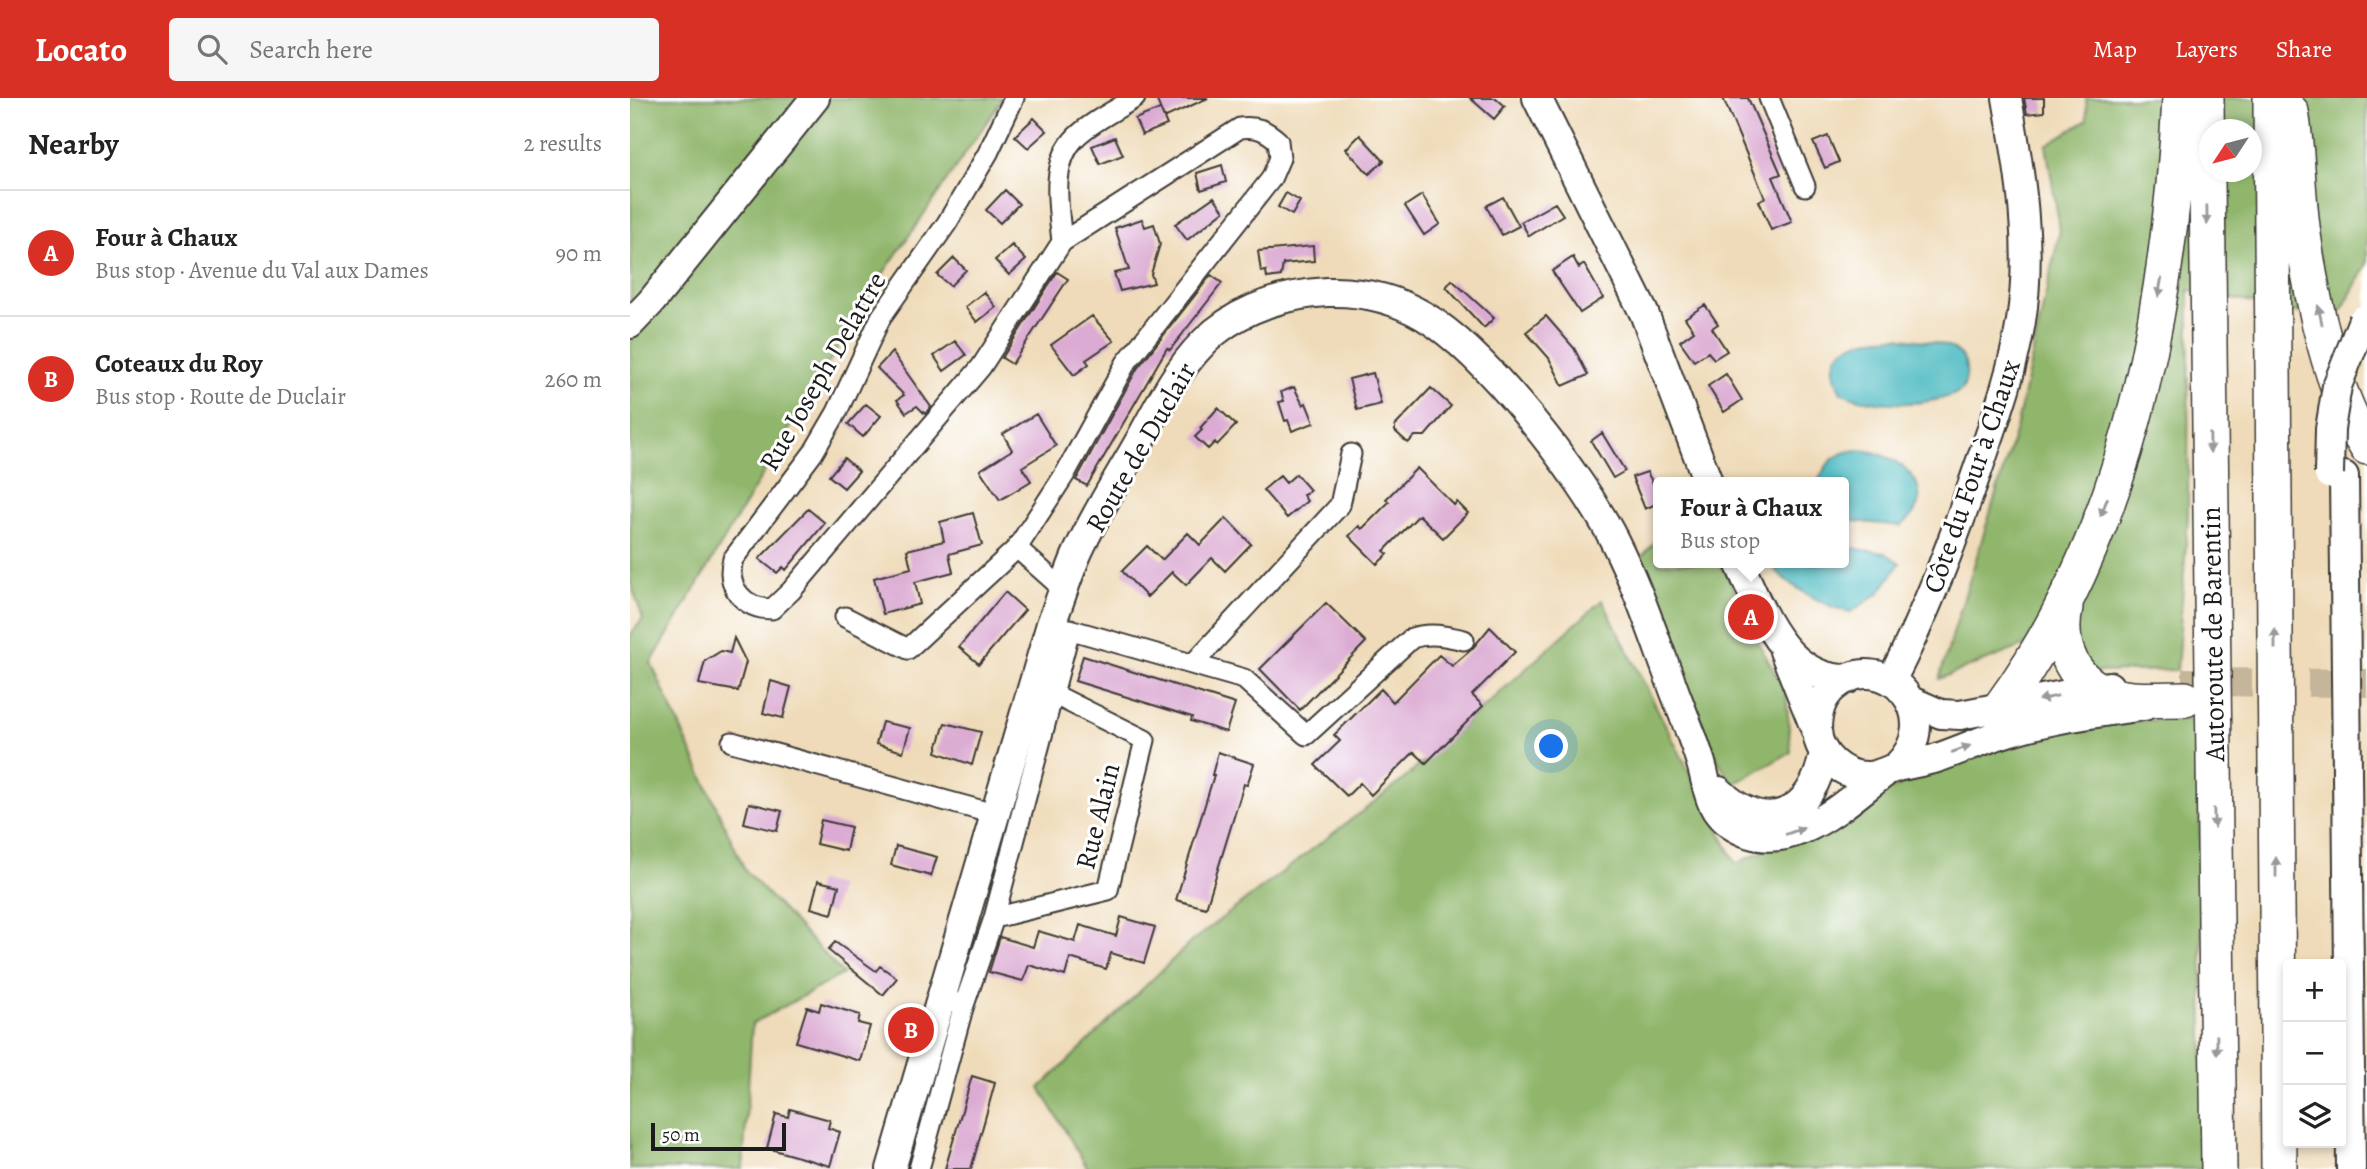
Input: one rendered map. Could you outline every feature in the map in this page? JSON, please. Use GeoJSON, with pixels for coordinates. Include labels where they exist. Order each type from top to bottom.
{"type":"FeatureCollection","features":[{"type":"Feature","properties":{"kind":"highway"},"geometry":{"type":"LineString","coordinates":[[2000,708],[2018,684],[2066,600],[2113,481],[2143,379],[2165,259],[2177,166],[2180,98]]}},
{"type":"Feature","properties":{"kind":"highway","name":"Autoroute de Barentin"},"geometry":{"type":"LineString","coordinates":[[2206,98],[2218,1169]]}},
{"type":"Feature","properties":{"kind":"highway"},"geometry":{"type":"LineString","coordinates":[[2271,98],[2279,1169]]}},
{"type":"Feature","properties":{"kind":"highway"},"geometry":{"type":"LineString","coordinates":[[2288,98],[2303,235],[2324,337],[2345,403],[2367,447]]}},
{"type":"Feature","properties":{"kind":"highway"},"geometry":{"type":"LineString","coordinates":[[2066,600],[2061,627],[2063,646],[2071,664],[2096,686],[2115,696],[2183,691]]}},
{"type":"Feature","properties":{"kind":"main road"},"geometry":{"type":"LineString","coordinates":[[630,324],[664,286],[815,98]]}},
{"type":"Feature","properties":{"kind":"main road"},"geometry":{"type":"LineString","coordinates":[[1537,98],[1644,313],[1706,477]]}},
{"type":"Feature","properties":{"kind":"main road","name":"Côte du Four à Chaux"},"geometry":{"type":"LineString","coordinates":[[1891,681],[1957,528],[2006,388],[2021,319],[2025,246],[2022,183],[2007,98]]}},
{"type":"Feature","properties":{"kind":"main road","name":"Route de Duclair"},"geometry":{"type":"LineString","coordinates":[[891,1169],[953,1000],[994,814],[1060,626],[1064,590],[1077,554],[1168,390],[1195,352],[1214,333],[1251,311],[1293,296],[1349,292],[1385,299],[1422,314],[1468,351],[1557,451],[1576,477],[1616,544],[1700,761],[1709,798],[1719,816],[1742,832],[1770,838],[1791,834],[1841,808],[1889,771]]}},
{"type":"Feature","properties":{"kind":"main road"},"geometry":{"type":"LineString","coordinates":[[2351,1169],[2337,475],[2330,429],[2337,386],[2365,317]]}},
{"type":"Feature","properties":{"kind":"main road"},"geometry":{"type":"LineString","coordinates":[[2335,959],[2337,475],[2352,393],[2367,351]]}},
{"type":"Feature","properties":{"kind":"main road"},"geometry":{"type":"LineString","coordinates":[[1742,568],[1782,645],[1821,743],[1835,765],[1850,773],[1867,776],[1889,771],[1935,758],[2000,734],[2183,691]]}},
{"type":"Feature","properties":{"kind":"main road"},"geometry":{"type":"LineString","coordinates":[[1782,645],[1806,668],[1827,680],[1870,675],[1891,681],[1911,701],[1941,714],[2000,708],[2096,686]]}},
{"type":"Feature","properties":{"kind":"main road"},"geometry":{"type":"LineString","coordinates":[[1821,743],[1817,717],[1823,701],[1833,688],[1848,679]]}},
{"type":"Feature","properties":{"kind":"main road"},"geometry":{"type":"LineString","coordinates":[[1889,771],[1906,758],[1917,730],[1911,701]]}},
{"type":"Feature","properties":{"kind":"main road","name":"Route de Duclair"},"geometry":{"type":"LineString","coordinates":[[1700,761],[1719,790],[1735,806],[1754,815],[1776,817],[1791,810],[1816,785],[1821,743]]}},
{"type":"Feature","properties":{"kind":"main road"},"geometry":{"type":"LineString","coordinates":[[2337,1148],[2337,1169]]}},
{"type":"Feature","properties":{"kind":"street","name":"Rue Joseph Delattre"},"geometry":{"type":"LineString","coordinates":[[845,617],[908,649],[1017,548],[1065,474],[1126,363],[1271,179],[1280,159],[1278,141],[1267,131],[1254,127],[1240,128],[1062,242],[981,367],[791,592],[772,609],[756,609],[739,597],[730,571],[733,559],[813,453],[837,412],[881,317],[947,223],[988,153],[1014,98]]}},
{"type":"Feature","properties":{"kind":"street"},"geometry":{"type":"LineString","coordinates":[[1062,242],[1058,180],[1063,157],[1075,138],[1135,98]]}},
{"type":"Feature","properties":{"kind":"street"},"geometry":{"type":"LineString","coordinates":[[1769,98],[1805,186]]}},
{"type":"Feature","properties":{"kind":"street"},"geometry":{"type":"LineString","coordinates":[[1193,664],[1340,505],[1351,454]]}},
{"type":"Feature","properties":{"kind":"street"},"geometry":{"type":"LineString","coordinates":[[1017,548],[1064,590]]}},
{"type":"Feature","properties":{"kind":"street"},"geometry":{"type":"LineString","coordinates":[[919,1169],[953,1000],[994,918],[1053,694],[1060,626],[1244,679],[1306,736],[1412,638],[1421,634],[1464,640]]}},
{"type":"Feature","properties":{"kind":"street","name":"Rue Alain"},"geometry":{"type":"LineString","coordinates":[[994,918],[1108,890],[1145,740],[1053,694]]}},
{"type":"Feature","properties":{"kind":"street"},"geometry":{"type":"LineString","coordinates":[[732,742],[994,814]]}},
{"type":"Feature","properties":{"kind":"green space"},"geometry":{"type":"Polygon","coordinates":[[[631,98],[1003,98],[870,293],[651,663],[745,870],[843,974],[752,1024],[743,1169],[630,1169],[630,635],[643,619],[630,581],[631,98]]]}},
{"type":"Feature","properties":{"kind":"green space"},"geometry":{"type":"Polygon","coordinates":[[[2086,98],[2367,98],[2367,264],[2336,320],[2189,290],[2188,517],[2177,670],[2096,672],[2038,640],[1939,679],[2016,429],[2060,230],[2046,145],[2087,120],[2086,98]]]}},
{"type":"Feature","properties":{"kind":"green space"},"geometry":{"type":"Polygon","coordinates":[[[1653,544],[1653,568],[1724,568],[1758,642],[1786,693],[1791,752],[1732,785],[1704,735],[1632,567],[1653,544]]]}},
{"type":"Feature","properties":{"kind":"green space"},"geometry":{"type":"Polygon","coordinates":[[[1602,600],[1736,864],[1971,751],[2084,722],[2198,719],[2205,1169],[1088,1169],[1040,1088],[1192,941],[1403,780],[1602,600]]]}},
{"type":"Feature","properties":{"kind":"water"},"geometry":{"type":"Polygon","coordinates":[[[1897,337],[1936,343],[1958,353],[1964,361],[1966,373],[1963,389],[1938,400],[1903,403],[1867,401],[1841,392],[1834,364],[1838,354],[1857,342],[1897,337]]]}},
{"type":"Feature","properties":{"kind":"water"},"geometry":{"type":"Polygon","coordinates":[[[1858,450],[1873,452],[1901,466],[1912,476],[1918,487],[1919,500],[1914,513],[1901,526],[1849,521],[1849,477],[1821,477],[1833,459],[1858,450]]]}},
{"type":"Feature","properties":{"kind":"water"},"geometry":{"type":"Polygon","coordinates":[[[1849,548],[1885,553],[1900,563],[1879,593],[1851,612],[1807,594],[1775,568],[1849,568],[1849,548]]]}},
{"type":"Feature","properties":{"kind":"building"},"geometry":{"type":"Polygon","coordinates":[[[1156,98],[1208,98],[1164,118],[1156,98]]]}},
{"type":"Feature","properties":{"kind":"building"},"geometry":{"type":"Polygon","coordinates":[[[1470,98],[1496,98],[1505,106],[1494,119],[1470,98]]]}},
{"type":"Feature","properties":{"kind":"building"},"geometry":{"type":"Polygon","coordinates":[[[1723,98],[1748,98],[1781,174],[1773,177],[1792,222],[1771,230],[1759,201],[1765,198],[1723,98]]]}},
{"type":"Feature","properties":{"kind":"building"},"geometry":{"type":"Polygon","coordinates":[[[2024,98],[2044,98],[2044,112],[2027,114],[2024,98]]]}},
{"type":"Feature","properties":{"kind":"building"},"geometry":{"type":"Polygon","coordinates":[[[1160,109],[1167,125],[1142,135],[1135,119],[1160,109]]]}},
{"type":"Feature","properties":{"kind":"building"},"geometry":{"type":"Polygon","coordinates":[[[1034,118],[1047,131],[1028,148],[1015,136],[1034,118]]]}},
{"type":"Feature","properties":{"kind":"building"},"geometry":{"type":"Polygon","coordinates":[[[1360,135],[1384,161],[1369,174],[1346,149],[1360,135]]]}},
{"type":"Feature","properties":{"kind":"building"},"geometry":{"type":"Polygon","coordinates":[[[1828,136],[1839,162],[1825,168],[1813,142],[1828,136]]]}},
{"type":"Feature","properties":{"kind":"building"},"geometry":{"type":"Polygon","coordinates":[[[1115,137],[1123,155],[1100,164],[1092,146],[1115,137]]]}},
{"type":"Feature","properties":{"kind":"building"},"geometry":{"type":"Polygon","coordinates":[[[1222,165],[1226,182],[1201,190],[1197,173],[1222,165]]]}},
{"type":"Feature","properties":{"kind":"building"},"geometry":{"type":"Polygon","coordinates":[[[1005,190],[1019,204],[1000,223],[986,210],[1005,190]]]}},
{"type":"Feature","properties":{"kind":"building"},"geometry":{"type":"Polygon","coordinates":[[[1286,193],[1300,201],[1292,215],[1278,207],[1286,193]]]}},
{"type":"Feature","properties":{"kind":"building"},"geometry":{"type":"Polygon","coordinates":[[[1422,195],[1440,224],[1424,235],[1405,206],[1422,195]]]}},
{"type":"Feature","properties":{"kind":"building"},"geometry":{"type":"Polygon","coordinates":[[[1214,197],[1224,211],[1187,240],[1175,224],[1214,197]]]}},
{"type":"Feature","properties":{"kind":"building"},"geometry":{"type":"Polygon","coordinates":[[[1503,197],[1519,226],[1502,235],[1486,206],[1503,197]]]}},
{"type":"Feature","properties":{"kind":"building"},"geometry":{"type":"Polygon","coordinates":[[[1555,203],[1563,215],[1529,236],[1521,222],[1555,203]]]}},
{"type":"Feature","properties":{"kind":"building"},"geometry":{"type":"Polygon","coordinates":[[[1142,219],[1145,227],[1154,224],[1160,244],[1151,274],[1154,283],[1120,291],[1114,273],[1129,270],[1115,228],[1142,219]]]}},
{"type":"Feature","properties":{"kind":"building"},"geometry":{"type":"Polygon","coordinates":[[[1012,245],[1026,260],[1009,275],[995,260],[1012,245]]]}},
{"type":"Feature","properties":{"kind":"building"},"geometry":{"type":"Polygon","coordinates":[[[1313,246],[1314,261],[1283,264],[1281,276],[1267,278],[1266,271],[1261,272],[1258,251],[1313,246]]]}},
{"type":"Feature","properties":{"kind":"building"},"geometry":{"type":"Polygon","coordinates":[[[1573,257],[1579,268],[1584,264],[1603,298],[1580,313],[1552,271],[1573,257]]]}},
{"type":"Feature","properties":{"kind":"building"},"geometry":{"type":"Polygon","coordinates":[[[954,258],[966,270],[950,286],[937,275],[954,258]]]}},
{"type":"Feature","properties":{"kind":"building"},"geometry":{"type":"Polygon","coordinates":[[[1057,272],[1068,279],[1012,364],[1002,358],[1057,272]]]}},
{"type":"Feature","properties":{"kind":"building"},"geometry":{"type":"Polygon","coordinates":[[[1211,275],[1222,283],[1170,350],[1167,348],[1087,486],[1076,480],[1137,369],[1211,275]]]}},
{"type":"Feature","properties":{"kind":"building"},"geometry":{"type":"Polygon","coordinates":[[[1452,280],[1494,318],[1484,328],[1446,287],[1452,280]]]}},
{"type":"Feature","properties":{"kind":"building"},"geometry":{"type":"Polygon","coordinates":[[[984,292],[996,307],[977,322],[965,307],[984,292]]]}},
{"type":"Feature","properties":{"kind":"building"},"geometry":{"type":"Polygon","coordinates":[[[1705,305],[1718,324],[1712,328],[1727,351],[1714,359],[1708,352],[1694,361],[1680,341],[1694,331],[1685,318],[1705,305]]]}},
{"type":"Feature","properties":{"kind":"building"},"geometry":{"type":"Polygon","coordinates":[[[1092,316],[1114,341],[1086,360],[1089,364],[1074,375],[1051,345],[1092,316]]]}},
{"type":"Feature","properties":{"kind":"building"},"geometry":{"type":"Polygon","coordinates":[[[1546,316],[1574,348],[1588,375],[1563,386],[1549,358],[1526,332],[1546,316]]]}},
{"type":"Feature","properties":{"kind":"building"},"geometry":{"type":"Polygon","coordinates":[[[955,341],[966,355],[944,371],[934,356],[955,341]]]}},
{"type":"Feature","properties":{"kind":"building"},"geometry":{"type":"Polygon","coordinates":[[[892,352],[931,407],[925,414],[917,406],[906,413],[897,400],[904,395],[877,368],[892,352]]]}},
{"type":"Feature","properties":{"kind":"building"},"geometry":{"type":"Polygon","coordinates":[[[1373,373],[1381,404],[1357,410],[1349,379],[1373,373]]]}},
{"type":"Feature","properties":{"kind":"building"},"geometry":{"type":"Polygon","coordinates":[[[1726,374],[1742,400],[1724,412],[1708,386],[1726,374]]]}},
{"type":"Feature","properties":{"kind":"building"},"geometry":{"type":"Polygon","coordinates":[[[1294,387],[1303,405],[1306,403],[1314,423],[1292,431],[1288,420],[1285,421],[1279,402],[1284,401],[1281,392],[1294,387]]]}},
{"type":"Feature","properties":{"kind":"building"},"geometry":{"type":"Polygon","coordinates":[[[1431,388],[1451,406],[1425,436],[1415,436],[1408,443],[1395,431],[1395,426],[1431,388]]]}},
{"type":"Feature","properties":{"kind":"building"},"geometry":{"type":"Polygon","coordinates":[[[866,404],[881,416],[863,437],[848,424],[866,404]]]}},
{"type":"Feature","properties":{"kind":"building"},"geometry":{"type":"Polygon","coordinates":[[[1218,408],[1236,425],[1217,445],[1215,442],[1208,449],[1195,437],[1218,408]]]}},
{"type":"Feature","properties":{"kind":"building"},"geometry":{"type":"Polygon","coordinates":[[[1036,414],[1056,446],[1022,467],[1031,481],[1000,500],[980,470],[1012,450],[1003,434],[1036,414]]]}},
{"type":"Feature","properties":{"kind":"building"},"geometry":{"type":"Polygon","coordinates":[[[1602,433],[1625,471],[1613,478],[1591,441],[1602,433]]]}},
{"type":"Feature","properties":{"kind":"building"},"geometry":{"type":"Polygon","coordinates":[[[844,458],[859,471],[844,488],[829,476],[844,458]]]}},
{"type":"Feature","properties":{"kind":"building"},"geometry":{"type":"Polygon","coordinates":[[[1417,468],[1454,505],[1457,502],[1468,513],[1443,538],[1419,515],[1384,551],[1388,554],[1377,564],[1349,536],[1359,526],[1362,529],[1389,502],[1386,499],[1417,468]]]}},
{"type":"Feature","properties":{"kind":"building"},"geometry":{"type":"Polygon","coordinates":[[[1647,472],[1653,483],[1653,505],[1645,509],[1632,477],[1647,472]]]}},
{"type":"Feature","properties":{"kind":"building"},"geometry":{"type":"Polygon","coordinates":[[[1296,474],[1310,490],[1303,495],[1307,501],[1287,518],[1263,490],[1280,476],[1286,483],[1296,474]]]}},
{"type":"Feature","properties":{"kind":"building"},"geometry":{"type":"Polygon","coordinates":[[[808,509],[825,523],[786,570],[783,567],[777,573],[759,559],[808,509]]]}},
{"type":"Feature","properties":{"kind":"building"},"geometry":{"type":"Polygon","coordinates":[[[973,513],[982,545],[949,554],[953,572],[915,582],[920,604],[883,614],[874,578],[911,568],[907,550],[944,541],[940,522],[973,513]]]}},
{"type":"Feature","properties":{"kind":"building"},"geometry":{"type":"Polygon","coordinates":[[[1226,518],[1251,544],[1225,571],[1212,558],[1186,585],[1172,572],[1147,597],[1122,571],[1147,546],[1162,560],[1188,533],[1200,545],[1226,518]]]}},
{"type":"Feature","properties":{"kind":"building"},"geometry":{"type":"Polygon","coordinates":[[[1005,592],[1025,610],[979,664],[959,647],[1005,592]]]}},
{"type":"Feature","properties":{"kind":"building"},"geometry":{"type":"Polygon","coordinates":[[[1326,603],[1366,642],[1300,710],[1260,669],[1326,603]]]}},
{"type":"Feature","properties":{"kind":"building"},"geometry":{"type":"Polygon","coordinates":[[[1490,627],[1515,652],[1472,695],[1483,706],[1426,763],[1414,752],[1371,795],[1360,783],[1347,796],[1315,765],[1340,741],[1334,735],[1381,689],[1393,702],[1439,655],[1452,666],[1472,649],[1490,627]]]}},
{"type":"Feature","properties":{"kind":"building"},"geometry":{"type":"Polygon","coordinates":[[[734,638],[746,662],[738,691],[699,684],[705,661],[721,651],[730,653],[734,638]]]}},
{"type":"Feature","properties":{"kind":"building"},"geometry":{"type":"Polygon","coordinates":[[[1083,656],[1235,704],[1226,732],[1191,721],[1192,717],[1075,681],[1083,656]]]}},
{"type":"Feature","properties":{"kind":"building"},"geometry":{"type":"Polygon","coordinates":[[[771,681],[791,687],[783,718],[763,713],[771,681]]]}},
{"type":"Feature","properties":{"kind":"building"},"geometry":{"type":"Polygon","coordinates":[[[882,722],[910,728],[903,752],[876,744],[882,722]]]}},
{"type":"Feature","properties":{"kind":"building"},"geometry":{"type":"Polygon","coordinates":[[[945,723],[981,732],[972,765],[936,752],[945,723]]]}},
{"type":"Feature","properties":{"kind":"building"},"geometry":{"type":"Polygon","coordinates":[[[1218,752],[1254,764],[1247,785],[1244,784],[1206,908],[1176,900],[1214,775],[1218,752]]]}},
{"type":"Feature","properties":{"kind":"building"},"geometry":{"type":"Polygon","coordinates":[[[749,803],[782,811],[777,831],[744,823],[749,803]]]}},
{"type":"Feature","properties":{"kind":"building"},"geometry":{"type":"Polygon","coordinates":[[[821,820],[851,827],[846,851],[816,844],[821,820]]]}},
{"type":"Feature","properties":{"kind":"building"},"geometry":{"type":"Polygon","coordinates":[[[896,846],[937,857],[931,876],[891,865],[896,846]]]}},
{"type":"Feature","properties":{"kind":"building"},"geometry":{"type":"Polygon","coordinates":[[[818,881],[839,886],[832,914],[811,908],[818,881]]]}},
{"type":"Feature","properties":{"kind":"building"},"geometry":{"type":"Polygon","coordinates":[[[1121,917],[1155,927],[1144,963],[1111,953],[1106,969],[1070,958],[1065,976],[1029,965],[1023,981],[989,972],[1000,937],[1033,947],[1038,931],[1075,942],[1080,925],[1116,936],[1121,917]]]}},
{"type":"Feature","properties":{"kind":"building"},"geometry":{"type":"Polygon","coordinates":[[[835,942],[876,971],[880,966],[897,978],[883,995],[828,950],[835,942]]]}},
{"type":"Feature","properties":{"kind":"building"},"geometry":{"type":"Polygon","coordinates":[[[821,1003],[860,1015],[858,1023],[870,1026],[860,1061],[796,1042],[807,1007],[819,1011],[821,1003]]]}},
{"type":"Feature","properties":{"kind":"building"},"geometry":{"type":"Polygon","coordinates":[[[972,1076],[995,1083],[971,1169],[945,1169],[972,1076]]]}},
{"type":"Feature","properties":{"kind":"building"},"geometry":{"type":"Polygon","coordinates":[[[790,1109],[830,1120],[828,1128],[840,1132],[830,1166],[767,1148],[776,1114],[788,1117],[790,1109]]]}},
{"type":"Feature","properties":{"kind":"tunnel"},"geometry":{"type":"LineString","coordinates":[[2182,682],[2367,683]]}},
{"type":"Feature","properties":{"kind":"place","name":"Four à Chaux"},"geometry":{"type":"Point","coordinates":[1751,617]}},
{"type":"Feature","properties":{"kind":"place","name":"Coteaux du Roy"},"geometry":{"type":"Point","coordinates":[911,1030]}}]}
